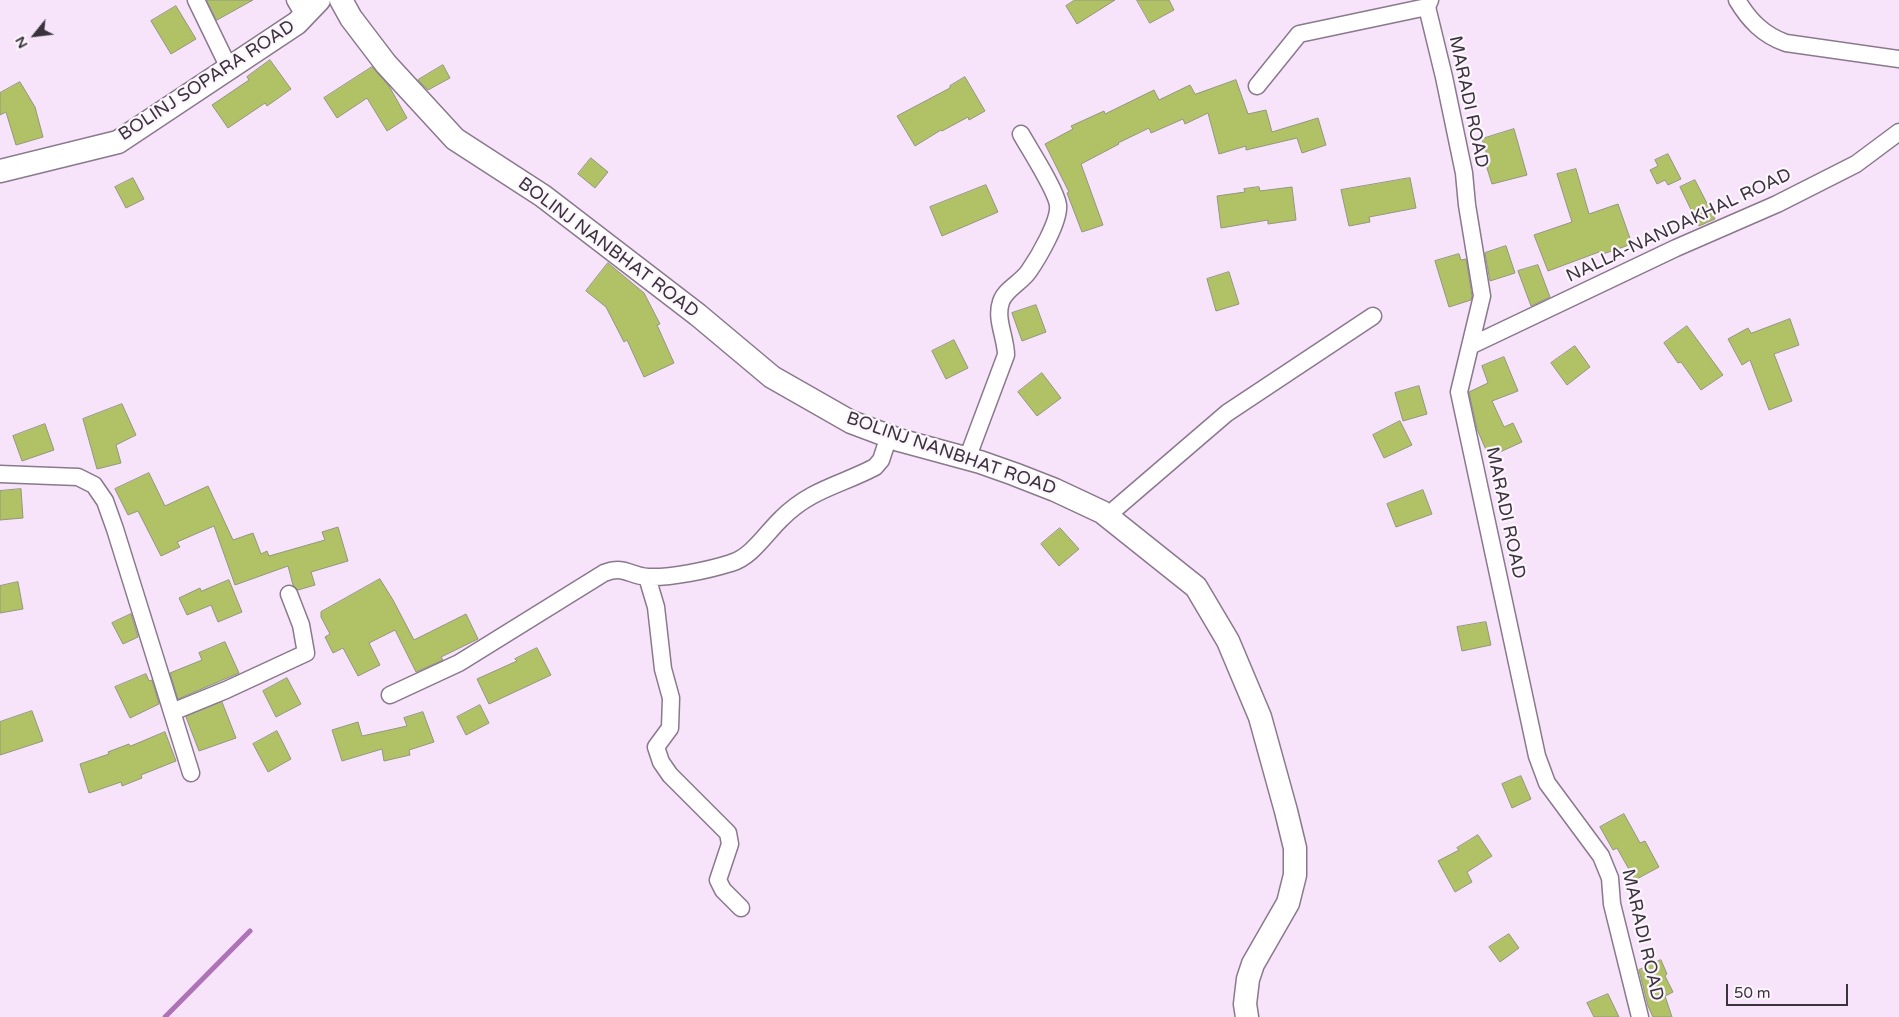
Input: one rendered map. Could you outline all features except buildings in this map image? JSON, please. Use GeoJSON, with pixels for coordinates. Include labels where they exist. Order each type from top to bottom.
{"type":"FeatureCollection","features":[{"type":"Feature","properties":{"kind":"street"},"geometry":{"type":"LineString","coordinates":[[196,0],[230,68]]}},
{"type":"Feature","properties":{"kind":"street","name":"BOLINJ NANBHAT ROAD"},"geometry":{"type":"LineString","coordinates":[[341,0],[351,18],[386,64],[455,139],[543,196],[698,315],[772,376],[851,422],[889,436],[1014,474],[1054,490],[1107,516],[1196,587],[1228,641],[1260,717],[1295,848],[1295,875],[1288,902],[1253,964],[1248,979],[1245,1004],[1247,1017]]}},
{"type":"Feature","properties":{"kind":"street"},"geometry":{"type":"LineString","coordinates":[[1736,0],[1761,30],[1780,41],[1899,59]]}},
{"type":"Feature","properties":{"kind":"street"},"geometry":{"type":"LineString","coordinates":[[1258,86],[1299,34],[1428,4]]}},
{"type":"Feature","properties":{"kind":"street","name":"MARADI ROAD"},"geometry":{"type":"LineString","coordinates":[[1428,4],[1464,173],[1467,205],[1482,296],[1459,392],[1538,756],[1547,783],[1601,856],[1610,878],[1612,904],[1640,1017]]}},
{"type":"Feature","properties":{"kind":"street","name":"BOLINJ SOPARA ROAD"},"geometry":{"type":"LineString","coordinates":[[0,171],[118,142],[297,23],[306,5]]}},
{"type":"Feature","properties":{"kind":"street","name":"NALLA-NANDAKHAL ROAD"},"geometry":{"type":"LineString","coordinates":[[1470,346],[1676,248],[1794,195],[1856,164],[1899,132]]}},
{"type":"Feature","properties":{"kind":"street"},"geometry":{"type":"LineString","coordinates":[[967,459],[1006,355],[1006,342],[999,313],[1001,301],[1007,292],[1029,272],[1057,221],[1058,205],[1053,191],[1021,134]]}},
{"type":"Feature","properties":{"kind":"street"},"geometry":{"type":"LineString","coordinates":[[1107,516],[1227,413],[1373,316]]}},
{"type":"Feature","properties":{"kind":"street"},"geometry":{"type":"LineString","coordinates":[[390,695],[459,663],[604,573],[613,570],[623,570],[647,577],[677,574],[741,560],[782,517],[805,498],[875,467],[881,460],[889,436]]}},
{"type":"Feature","properties":{"kind":"street"},"geometry":{"type":"LineString","coordinates":[[0,474],[78,477],[94,485],[105,501],[191,773]]}},
{"type":"Feature","properties":{"kind":"street"},"geometry":{"type":"LineString","coordinates":[[647,577],[656,607],[663,669],[671,698],[670,728],[656,747],[661,762],[670,775],[728,832],[730,844],[718,880],[723,890],[740,908]]}},
{"type":"Feature","properties":{"kind":"street"},"geometry":{"type":"LineString","coordinates":[[172,712],[226,690],[306,652],[301,625],[289,594]]}},
{"type":"Feature","properties":{"kind":"waterway"},"geometry":{"type":"LineString","coordinates":[[165,1017],[250,931]]}}]}
